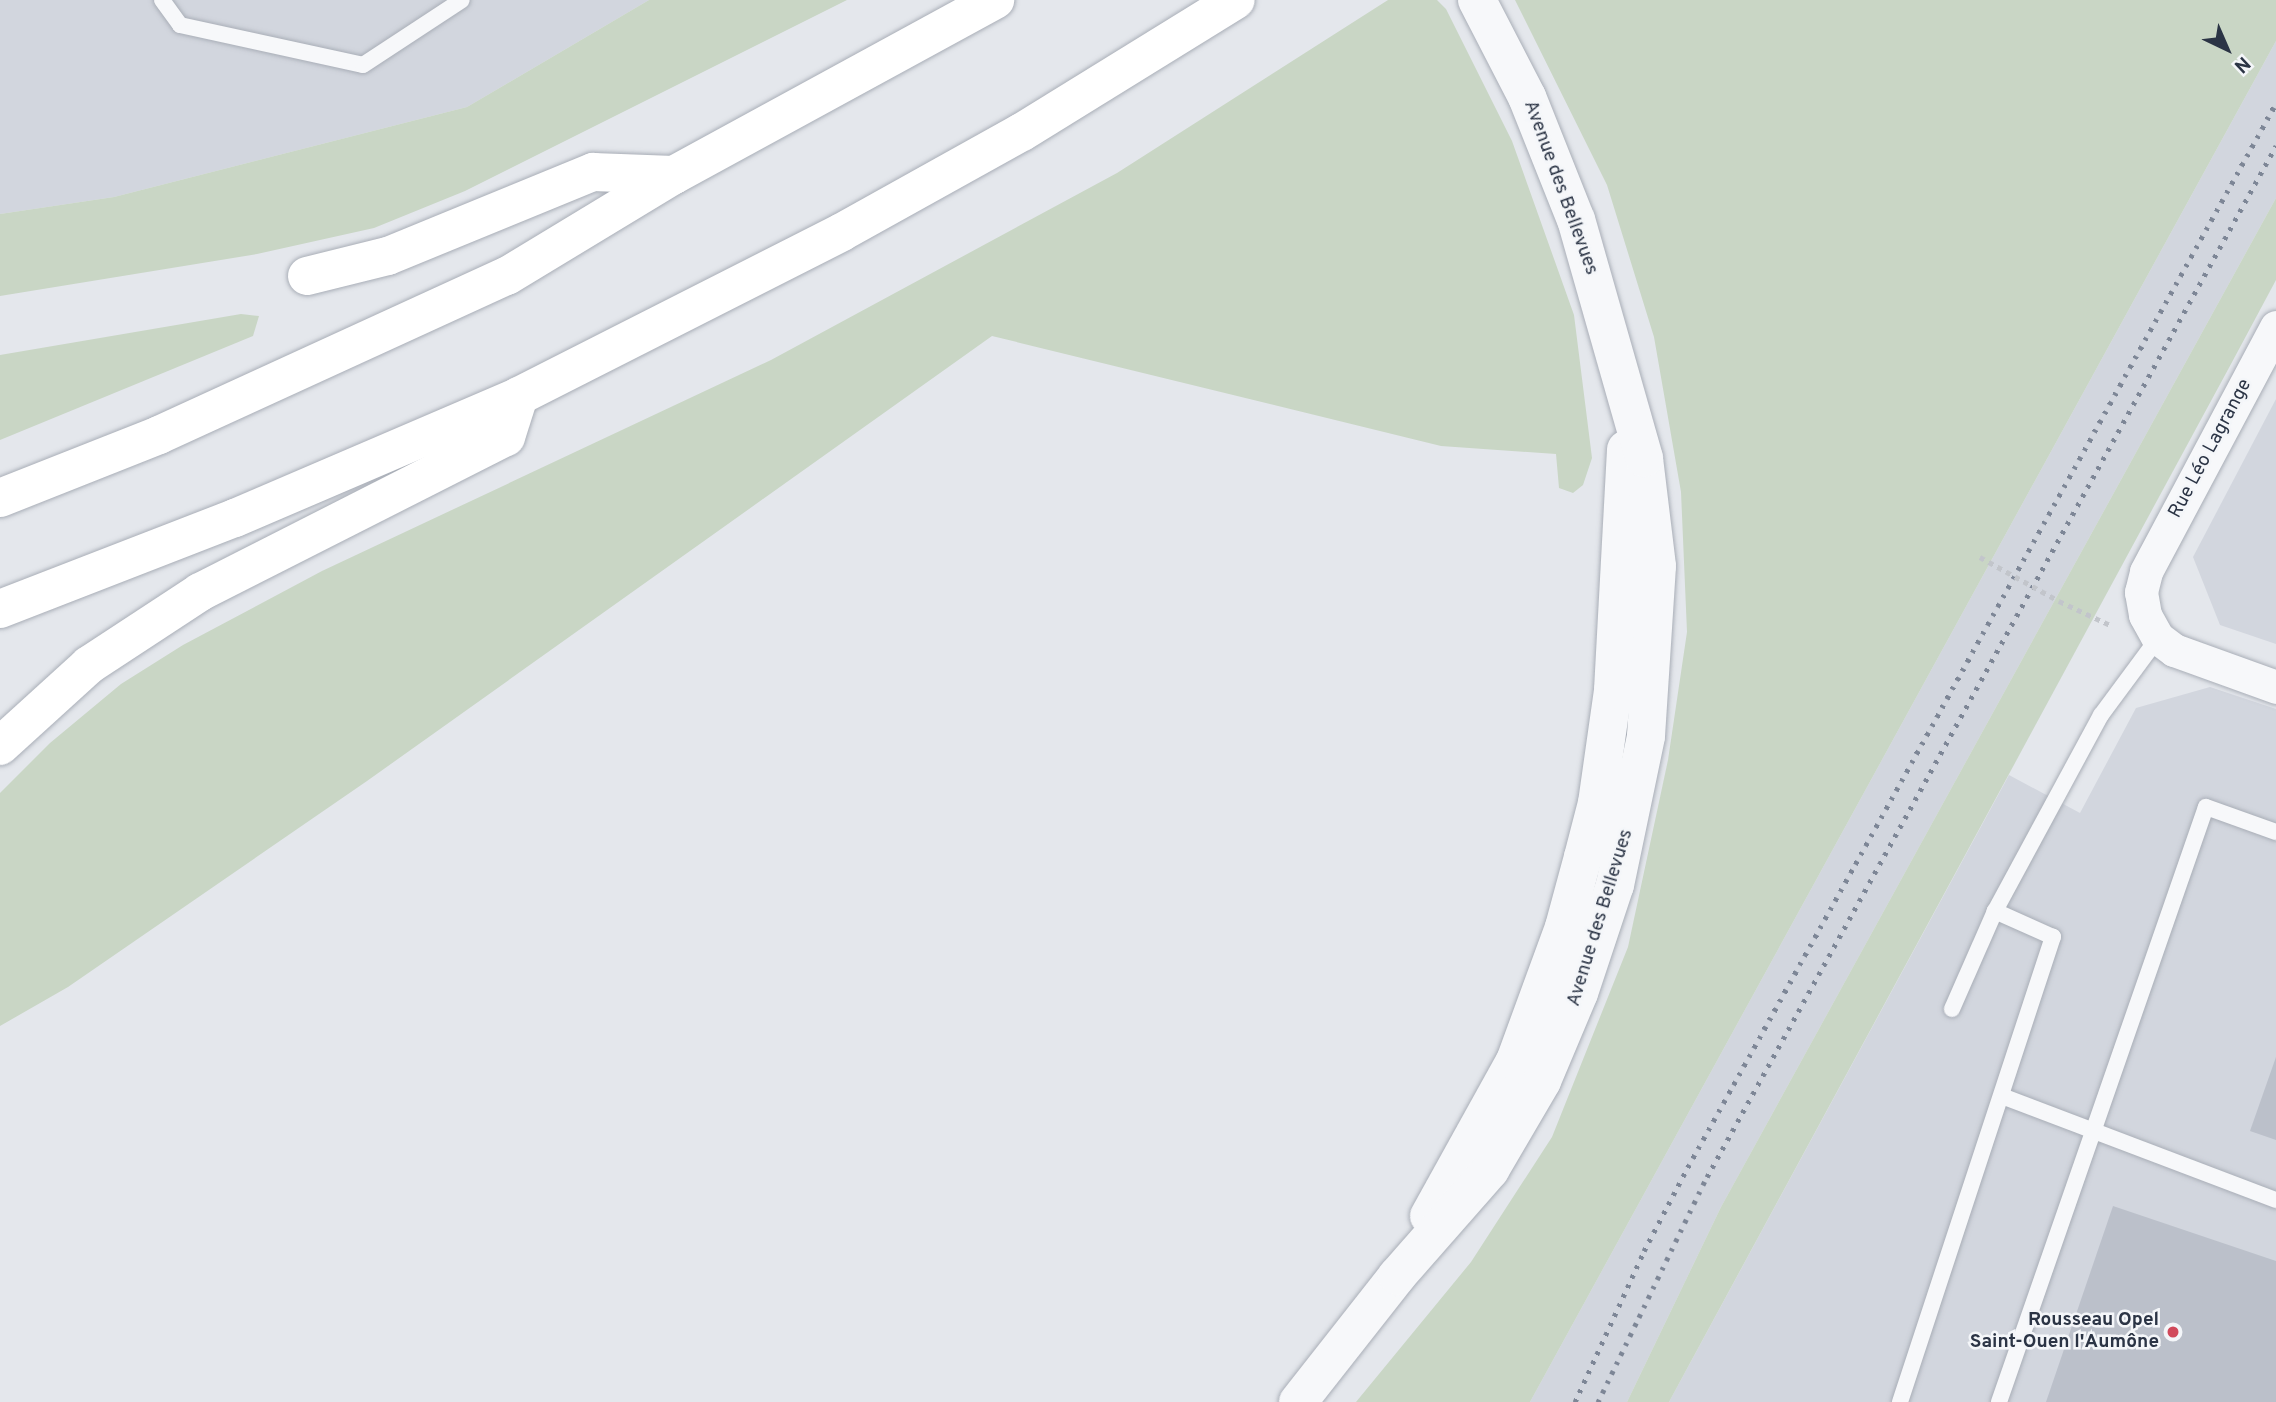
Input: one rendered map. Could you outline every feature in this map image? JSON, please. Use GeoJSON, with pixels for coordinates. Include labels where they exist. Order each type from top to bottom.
{"type":"FeatureCollection","features":[{"type":"Feature","properties":{"kind":"highway"},"geometry":{"type":"LineString","coordinates":[[0,498],[183,425],[495,282],[674,175],[995,0]]}},
{"type":"Feature","properties":{"kind":"highway"},"geometry":{"type":"LineString","coordinates":[[0,609],[235,518],[519,396],[742,285],[1022,132],[1236,0]]}},
{"type":"Feature","properties":{"kind":"highway"},"geometry":{"type":"LineString","coordinates":[[307,276],[388,256],[593,172],[674,175]]}},
{"type":"Feature","properties":{"kind":"highway"},"geometry":{"type":"LineString","coordinates":[[0,746],[89,665],[200,592],[506,436],[519,396]]}},
{"type":"Feature","properties":{"kind":"street","name":"Avenue des Bellevues"},"geometry":{"type":"LineString","coordinates":[[1298,1402],[1397,1276],[1515,1060],[1564,927],[1587,843],[1613,690],[1626,466],[1623,384],[1607,318],[1554,160],[1477,0]]}},
{"type":"Feature","properties":{"kind":"street","name":"Rue Léo Lagrange"},"geometry":{"type":"LineString","coordinates":[[2158,638],[2144,615],[2141,592],[2146,572],[2276,327]]}},
{"type":"Feature","properties":{"kind":"street"},"geometry":{"type":"LineString","coordinates":[[2158,638],[2194,659],[2276,687]]}},
{"type":"Feature","properties":{"kind":"lane"},"geometry":{"type":"LineString","coordinates":[[162,0],[180,25],[363,65],[462,0]]}},
{"type":"Feature","properties":{"kind":"lane"},"geometry":{"type":"LineString","coordinates":[[1952,1009],[1995,911],[2101,715],[2158,638]]}},
{"type":"Feature","properties":{"kind":"lane"},"geometry":{"type":"LineString","coordinates":[[1999,1402],[2206,807],[2276,832]]}},
{"type":"Feature","properties":{"kind":"lane"},"geometry":{"type":"LineString","coordinates":[[1900,1402],[2053,937],[1995,911]]}},
{"type":"Feature","properties":{"kind":"lane"},"geometry":{"type":"LineString","coordinates":[[2001,1096],[2094,1134],[2276,1200]]}},
{"type":"Feature","properties":{"kind":"path"},"geometry":{"type":"LineString","coordinates":[[1980,557],[2059,601]]}},
{"type":"Feature","properties":{"kind":"shaded area"},"geometry":{"type":"Polygon","coordinates":[[[0,0],[649,0],[467,107],[114,197],[0,214],[0,0]]]}},
{"type":"Feature","properties":{"kind":"shaded area"},"geometry":{"type":"Polygon","coordinates":[[[2276,41],[2276,198],[1721,1207],[1627,1402],[1530,1402],[2276,41]]]}},
{"type":"Feature","properties":{"kind":"shaded area"},"geometry":{"type":"Polygon","coordinates":[[[2276,399],[2276,644],[2220,625],[2193,557],[2276,399]]]}},
{"type":"Feature","properties":{"kind":"shaded area"},"geometry":{"type":"Polygon","coordinates":[[[2210,687],[2276,709],[2276,1402],[1669,1402],[2009,775],[2080,813],[2136,708],[2210,687]]]}},
{"type":"Feature","properties":{"kind":"green space"},"geometry":{"type":"Polygon","coordinates":[[[649,0],[847,0],[465,191],[374,228],[257,254],[0,296],[0,214],[114,197],[467,107],[649,0]]]}},
{"type":"Feature","properties":{"kind":"green space"},"geometry":{"type":"Polygon","coordinates":[[[1388,0],[1437,0],[1446,9],[1512,141],[1574,315],[1592,458],[1583,485],[1573,493],[1559,488],[1556,454],[1441,446],[992,336],[367,781],[68,987],[0,1026],[0,793],[50,743],[121,684],[183,645],[322,571],[771,360],[1117,173],[1388,0]]]}},
{"type":"Feature","properties":{"kind":"green space"},"geometry":{"type":"Polygon","coordinates":[[[1515,0],[2276,0],[2276,41],[1530,1402],[1356,1402],[1471,1262],[1552,1137],[1628,947],[1668,760],[1687,632],[1681,492],[1654,337],[1607,185],[1515,0]]]}},
{"type":"Feature","properties":{"kind":"green space"},"geometry":{"type":"Polygon","coordinates":[[[2276,198],[2276,280],[2231,364],[1669,1402],[1627,1402],[1721,1207],[2276,198]]]}},
{"type":"Feature","properties":{"kind":"green space"},"geometry":{"type":"Polygon","coordinates":[[[241,314],[259,316],[253,336],[0,440],[0,355],[241,314]]]}},
{"type":"Feature","properties":{"kind":"building"},"geometry":{"type":"Polygon","coordinates":[[[2276,1057],[2276,1140],[2250,1131],[2276,1057]]]}},
{"type":"Feature","properties":{"kind":"building","name":"Rousseau Opel Saint-Ouen l'Aumône"},"geometry":{"type":"Polygon","coordinates":[[[2113,1206],[2276,1261],[2276,1402],[2046,1402],[2113,1206]]]}},
{"type":"Feature","properties":{"kind":"railway"},"geometry":{"type":"LineString","coordinates":[[1575,1402],[1644,1251],[1688,1167],[2276,103]]}},
{"type":"Feature","properties":{"kind":"railway"},"geometry":{"type":"LineString","coordinates":[[1598,1402],[1707,1177],[2276,146]]}},
{"type":"Feature","properties":{"kind":"place","name":"Rousseau Opel Saint-Ouen l'Aumône"},"geometry":{"type":"Point","coordinates":[2173,1332]}}]}
